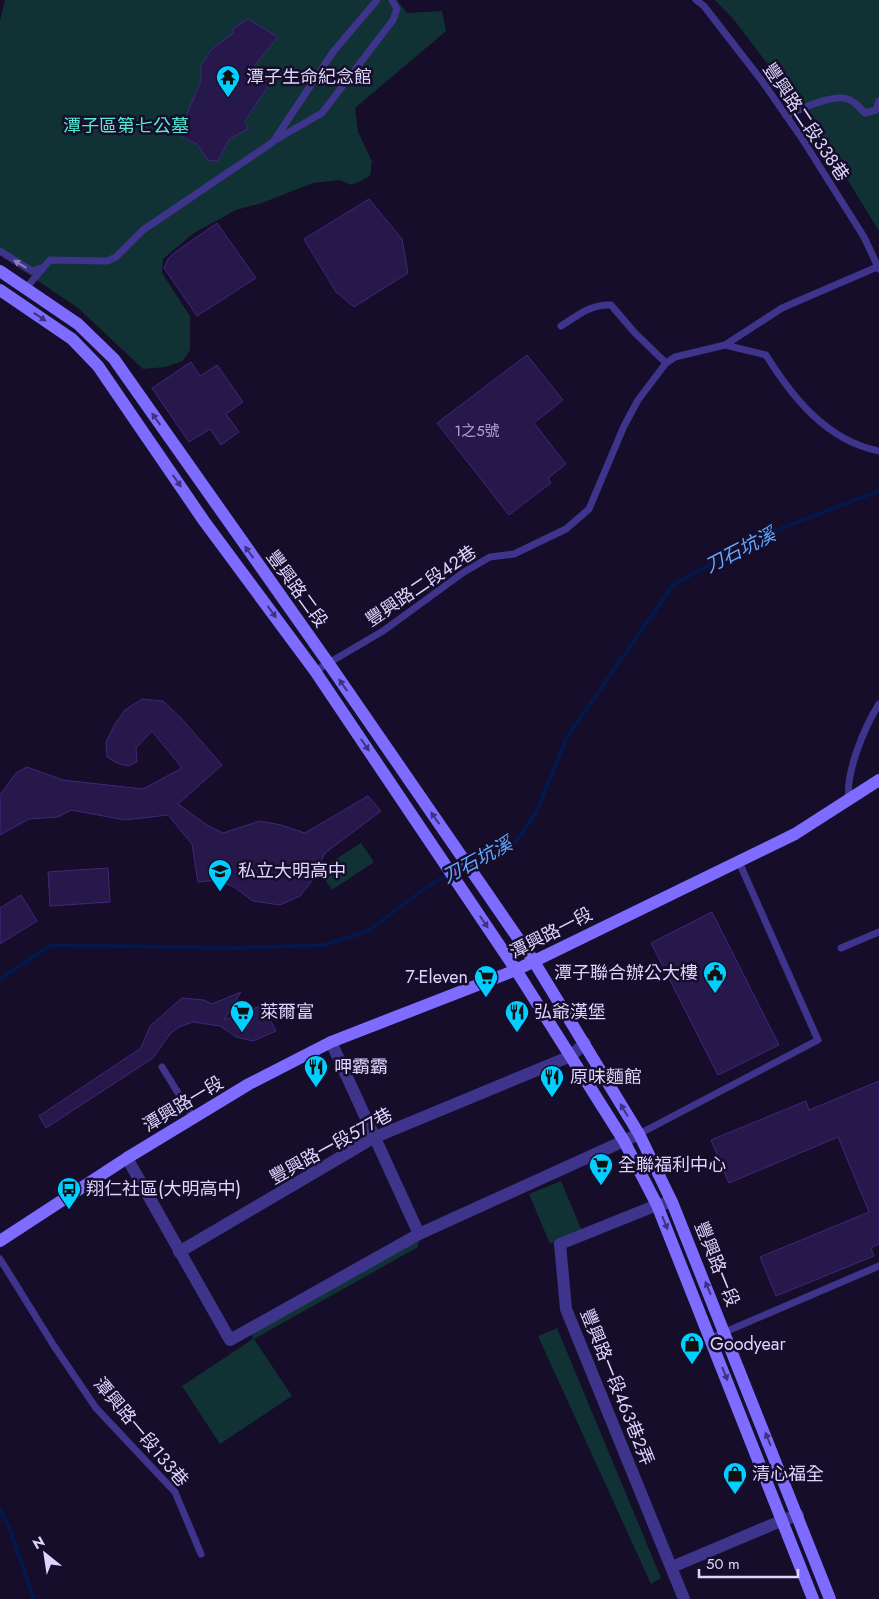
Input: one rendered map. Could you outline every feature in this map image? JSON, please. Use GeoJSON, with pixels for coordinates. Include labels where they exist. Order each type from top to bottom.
{"type":"FeatureCollection","features":[{"type":"Feature","properties":{"kind":"street","name":"豐興路二段"},"geometry":{"type":"LineString","coordinates":[[0,271],[78,324],[114,359],[329,664],[533,960]]}},
{"type":"Feature","properties":{"kind":"street","name":"豐興路二段"},"geometry":{"type":"LineString","coordinates":[[0,290],[72,339],[98,366],[204,521],[316,671],[516,970]]}},
{"type":"Feature","properties":{"kind":"street","name":"潭興路一段"},"geometry":{"type":"LineString","coordinates":[[0,1241],[127,1158],[250,1084],[332,1042],[516,970],[533,960],[795,834],[879,780]]}},
{"type":"Feature","properties":{"kind":"street","name":"豐興路一段"},"geometry":{"type":"LineString","coordinates":[[533,960],[639,1134],[672,1202],[726,1331],[830,1599]]}},
{"type":"Feature","properties":{"kind":"street","name":"豐興路一段"},"geometry":{"type":"LineString","coordinates":[[516,970],[624,1141],[657,1205],[813,1599]]}},
{"type":"Feature","properties":{"kind":"street"},"geometry":{"type":"LineString","coordinates":[[332,1042],[373,1138],[418,1234]]}},
{"type":"Feature","properties":{"kind":"street","name":"豐興路一段577巷"},"geometry":{"type":"LineString","coordinates":[[179,1252],[373,1138],[571,1056],[584,1043]]}},
{"type":"Feature","properties":{"kind":"street"},"geometry":{"type":"LineString","coordinates":[[127,1158],[230,1340],[418,1234],[639,1134]]}},
{"type":"Feature","properties":{"kind":"street","name":"豐興路一段463巷2弄"},"geometry":{"type":"LineString","coordinates":[[672,1202],[657,1205],[560,1244],[566,1309],[672,1567]]}},
{"type":"Feature","properties":{"kind":"street"},"geometry":{"type":"LineString","coordinates":[[684,1599],[672,1567],[798,1515]]}},
{"type":"Feature","properties":{"kind":"lane"},"geometry":{"type":"LineString","coordinates":[[273,142],[333,52],[377,0]]}},
{"type":"Feature","properties":{"kind":"lane"},"geometry":{"type":"LineString","coordinates":[[26,288],[50,260],[107,260],[116,257],[143,230],[273,142],[322,113],[393,20],[397,13],[392,0]]}},
{"type":"Feature","properties":{"kind":"lane","name":"豐興路二段338巷"},"geometry":{"type":"LineString","coordinates":[[696,0],[704,6],[786,116],[864,236],[878,268]]}},
{"type":"Feature","properties":{"kind":"lane"},"geometry":{"type":"LineString","coordinates":[[786,116],[810,104],[837,98],[850,99],[865,113],[876,110],[879,101]]}},
{"type":"Feature","properties":{"kind":"lane"},"geometry":{"type":"LineString","coordinates":[[0,251],[32,271],[42,268]]}},
{"type":"Feature","properties":{"kind":"lane"},"geometry":{"type":"LineString","coordinates":[[562,326],[590,307],[598,304],[611,305],[635,333],[666,363],[675,357],[725,345],[782,308],[878,268]]}},
{"type":"Feature","properties":{"kind":"lane"},"geometry":{"type":"LineString","coordinates":[[725,345],[766,355],[807,412],[840,435],[879,452]]}},
{"type":"Feature","properties":{"kind":"lane","name":"豐興路二段42巷"},"geometry":{"type":"LineString","coordinates":[[316,671],[383,631],[464,572],[490,557],[514,554],[566,529],[589,509],[624,426],[638,400],[666,363]]}},
{"type":"Feature","properties":{"kind":"lane"},"geometry":{"type":"LineString","coordinates":[[849,799],[847,786],[868,721],[879,704]]}},
{"type":"Feature","properties":{"kind":"lane"},"geometry":{"type":"LineString","coordinates":[[639,1134],[818,1040],[739,862]]}},
{"type":"Feature","properties":{"kind":"lane"},"geometry":{"type":"LineString","coordinates":[[841,948],[879,932]]}},
{"type":"Feature","properties":{"kind":"lane"},"geometry":{"type":"LineString","coordinates":[[162,1067],[193,1117]]}},
{"type":"Feature","properties":{"kind":"lane","name":"潭興路一段133巷"},"geometry":{"type":"LineString","coordinates":[[0,1259],[54,1346],[96,1408],[175,1492],[201,1554]]}},
{"type":"Feature","properties":{"kind":"lane"},"geometry":{"type":"LineString","coordinates":[[711,1338],[879,1266]]}},
{"type":"Feature","properties":{"kind":"green space","name":"潭子區第七公墓"},"geometry":{"type":"Polygon","coordinates":[[[5,0],[397,0],[407,13],[442,11],[446,31],[355,108],[358,132],[372,161],[370,176],[352,185],[339,180],[313,183],[262,203],[236,210],[194,233],[163,259],[162,273],[190,316],[190,350],[183,361],[165,367],[143,369],[78,308],[0,255],[0,21],[5,0]]]}},
{"type":"Feature","properties":{"kind":"green space"},"geometry":{"type":"Polygon","coordinates":[[[715,0],[879,0],[879,231],[815,127],[735,21],[715,0]]]}},
{"type":"Feature","properties":{"kind":"green space"},"geometry":{"type":"Polygon","coordinates":[[[361,843],[374,862],[332,890],[319,870],[361,843]]]}},
{"type":"Feature","properties":{"kind":"green space"},"geometry":{"type":"Polygon","coordinates":[[[561,1181],[582,1231],[550,1244],[529,1194],[561,1181]]]}},
{"type":"Feature","properties":{"kind":"green space"},"geometry":{"type":"Polygon","coordinates":[[[419,1234],[418,1247],[254,1339],[292,1396],[220,1444],[182,1386],[253,1339],[250,1329],[419,1234]]]}},
{"type":"Feature","properties":{"kind":"green space"},"geometry":{"type":"Polygon","coordinates":[[[557,1328],[661,1578],[651,1584],[538,1336],[557,1328]]]}},
{"type":"Feature","properties":{"kind":"building","name":"潭子生命紀念館"},"geometry":{"type":"Polygon","coordinates":[[[248,19],[278,37],[254,66],[269,85],[245,121],[248,129],[229,139],[218,161],[208,160],[197,144],[178,135],[201,81],[201,66],[211,50],[232,34],[234,28],[248,19]]]}},
{"type":"Feature","properties":{"kind":"building"},"geometry":{"type":"Polygon","coordinates":[[[369,199],[402,239],[408,273],[354,307],[336,292],[304,239],[369,199]]]}},
{"type":"Feature","properties":{"kind":"building"},"geometry":{"type":"Polygon","coordinates":[[[217,223],[256,278],[197,316],[164,268],[168,259],[174,253],[217,223]]]}},
{"type":"Feature","properties":{"kind":"building"},"geometry":{"type":"Polygon","coordinates":[[[527,355],[563,400],[534,423],[566,464],[548,478],[551,483],[509,515],[437,423],[527,355]]]}},
{"type":"Feature","properties":{"kind":"building"},"geometry":{"type":"Polygon","coordinates":[[[191,362],[200,376],[217,365],[243,402],[226,414],[239,432],[221,445],[210,429],[189,442],[152,388],[191,362]]]}},
{"type":"Feature","properties":{"kind":"building"},"geometry":{"type":"Polygon","coordinates":[[[142,699],[163,701],[181,718],[222,765],[178,804],[207,825],[223,833],[260,821],[281,825],[305,833],[368,796],[381,811],[325,853],[311,882],[300,896],[280,905],[253,901],[234,887],[218,880],[198,882],[192,844],[168,815],[125,820],[71,810],[58,817],[29,819],[0,835],[0,795],[16,773],[27,767],[63,780],[143,789],[182,768],[152,731],[136,748],[137,762],[128,766],[117,763],[107,757],[106,742],[115,724],[125,710],[142,699]]]}},
{"type":"Feature","properties":{"kind":"building"},"geometry":{"type":"Polygon","coordinates":[[[108,868],[110,902],[50,906],[48,872],[108,868]]]}},
{"type":"Feature","properties":{"kind":"building"},"geometry":{"type":"Polygon","coordinates":[[[21,895],[37,921],[0,944],[0,908],[21,895]]]}},
{"type":"Feature","properties":{"kind":"building","name":"潭子聯合辦公大樓"},"geometry":{"type":"Polygon","coordinates":[[[712,912],[779,1045],[718,1075],[651,943],[712,912]]]}},
{"type":"Feature","properties":{"kind":"building"},"geometry":{"type":"Polygon","coordinates":[[[241,992],[224,1020],[263,1005],[276,1031],[253,1041],[236,1037],[220,1026],[193,1022],[179,1027],[170,1034],[153,1058],[46,1128],[39,1116],[141,1048],[150,1026],[182,998],[204,1000],[212,1004],[241,992]]]}},
{"type":"Feature","properties":{"kind":"building"},"geometry":{"type":"Polygon","coordinates":[[[879,1081],[879,1244],[871,1248],[874,1256],[776,1296],[760,1257],[869,1212],[838,1137],[729,1183],[711,1140],[806,1101],[809,1110],[879,1081]]]}},
{"type":"Feature","properties":{"kind":"waterway","name":"刀石坑溪"},"geometry":{"type":"LineString","coordinates":[[455,872],[516,842],[536,813],[567,737],[673,585],[761,536],[879,491]]}},
{"type":"Feature","properties":{"kind":"waterway","name":"刀石坑溪"},"geometry":{"type":"LineString","coordinates":[[0,979],[51,945],[237,948],[324,945],[368,931],[428,886],[448,875]]}},
{"type":"Feature","properties":{"kind":"waterway"},"geometry":{"type":"LineString","coordinates":[[0,1509],[9,1527],[34,1599]]}},
{"type":"Feature","properties":{"kind":"place","name":"潭子生命紀念館"},"geometry":{"type":"Point","coordinates":[228,98]}},
{"type":"Feature","properties":{"kind":"place","name":"私立大明高中"},"geometry":{"type":"Point","coordinates":[220,892]}},
{"type":"Feature","properties":{"kind":"place","name":"潭子聯合辦公大樓"},"geometry":{"type":"Point","coordinates":[715,994]}},
{"type":"Feature","properties":{"kind":"place","name":"7-Eleven"},"geometry":{"type":"Point","coordinates":[486,998]}},
{"type":"Feature","properties":{"kind":"place","name":"萊爾富"},"geometry":{"type":"Point","coordinates":[242,1033]}},
{"type":"Feature","properties":{"kind":"place","name":"弘爺漢堡"},"geometry":{"type":"Point","coordinates":[517,1033]}},
{"type":"Feature","properties":{"kind":"place","name":"呷霸霸"},"geometry":{"type":"Point","coordinates":[316,1088]}},
{"type":"Feature","properties":{"kind":"place","name":"原味麵館"},"geometry":{"type":"Point","coordinates":[552,1098]}},
{"type":"Feature","properties":{"kind":"place","name":"全聯福利中心"},"geometry":{"type":"Point","coordinates":[601,1186]}},
{"type":"Feature","properties":{"kind":"place","name":"翔仁社區(大明高中)"},"geometry":{"type":"Point","coordinates":[69,1210]}},
{"type":"Feature","properties":{"kind":"place","name":"Goodyear"},"geometry":{"type":"Point","coordinates":[692,1365]}},
{"type":"Feature","properties":{"kind":"place","name":"清心福全"},"geometry":{"type":"Point","coordinates":[735,1495]}}]}
